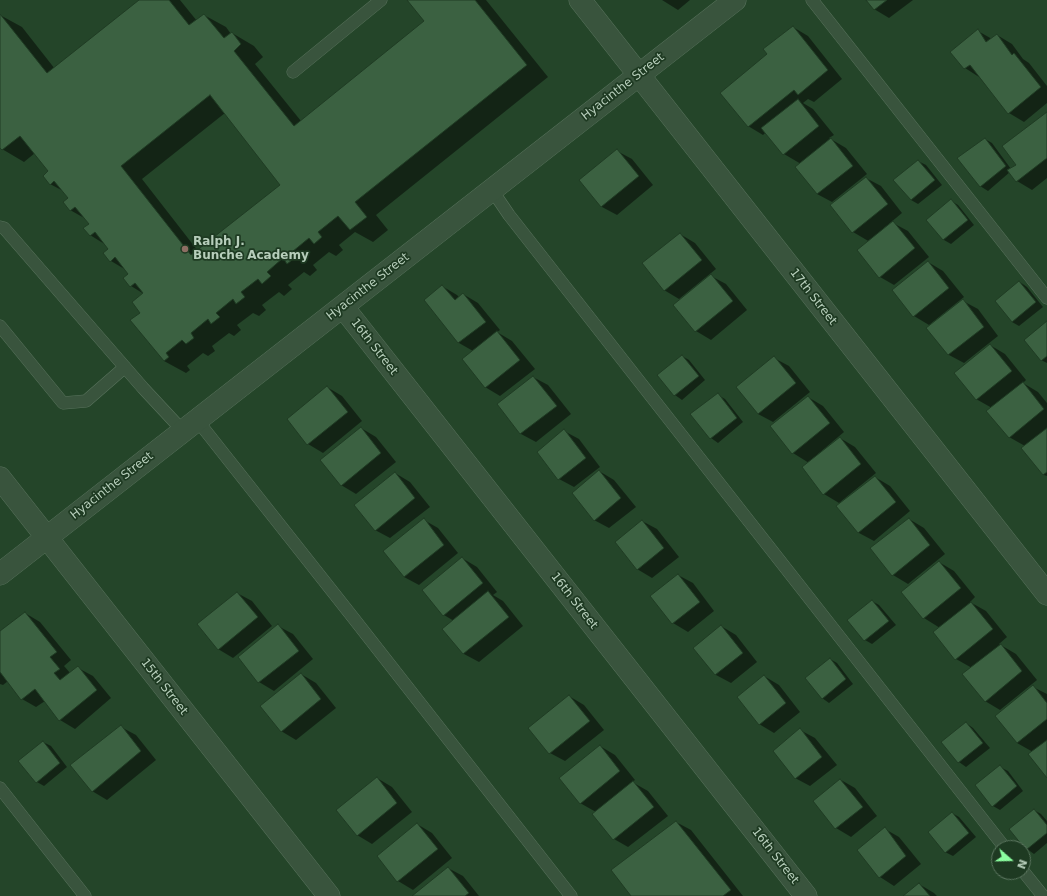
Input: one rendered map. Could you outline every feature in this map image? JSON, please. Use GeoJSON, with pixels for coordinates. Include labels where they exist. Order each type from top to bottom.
{"type":"FeatureCollection","features":[{"type":"Feature","properties":{"kind":"street","name":"17th Street"},"geometry":{"type":"LineString","coordinates":[[580,0],[1047,594]]}},
{"type":"Feature","properties":{"kind":"street","name":"Hyacinthe Street"},"geometry":{"type":"LineString","coordinates":[[0,574],[735,0]]}},
{"type":"Feature","properties":{"kind":"street","name":"16th Street"},"geometry":{"type":"LineString","coordinates":[[342,307],[806,896]]}},
{"type":"Feature","properties":{"kind":"street","name":"15th Street"},"geometry":{"type":"LineString","coordinates":[[0,478],[329,896]]}},
{"type":"Feature","properties":{"kind":"lane"},"geometry":{"type":"LineString","coordinates":[[293,72],[381,0]]}},
{"type":"Feature","properties":{"kind":"lane"},"geometry":{"type":"LineString","coordinates":[[812,0],[1047,298]]}},
{"type":"Feature","properties":{"kind":"lane"},"geometry":{"type":"LineString","coordinates":[[492,190],[514,222],[999,840]]}},
{"type":"Feature","properties":{"kind":"lane"},"geometry":{"type":"LineString","coordinates":[[0,227],[4,228],[142,388],[190,426],[356,621],[571,896]]}},
{"type":"Feature","properties":{"kind":"lane"},"geometry":{"type":"LineString","coordinates":[[0,326],[63,403],[86,401],[125,367]]}},
{"type":"Feature","properties":{"kind":"lane"},"geometry":{"type":"LineString","coordinates":[[0,788],[85,896]]}},
{"type":"Feature","properties":{"kind":"lane"},"geometry":{"type":"LineString","coordinates":[[1030,880],[1043,896]]}},
{"type":"Feature","properties":{"kind":"building"},"geometry":{"type":"Polygon","coordinates":[[[139,0],[169,0],[189,25],[204,14],[224,38],[232,32],[241,44],[234,51],[294,126],[424,21],[407,0],[475,0],[527,65],[355,202],[367,217],[350,230],[338,216],[318,232],[322,237],[314,244],[309,238],[292,252],[296,257],[287,264],[283,258],[267,272],[271,276],[262,284],[258,279],[241,292],[245,297],[236,304],[233,299],[216,313],[220,317],[211,324],[208,319],[191,333],[194,338],[186,344],[182,340],[166,353],[169,357],[164,361],[130,320],[140,313],[132,302],[143,293],[135,283],[130,287],[123,278],[128,274],[115,257],[110,262],[103,253],[108,249],[95,232],[90,236],[83,228],[89,224],[75,207],[70,211],[63,202],[68,198],[54,181],[50,185],[43,176],[48,171],[20,136],[2,150],[0,148],[0,14],[47,73],[139,0]],[[210,95],[121,166],[191,255],[280,185],[210,95]]]}},
{"type":"Feature","properties":{"kind":"building"},"geometry":{"type":"Polygon","coordinates":[[[866,0],[887,0],[874,10],[866,0]]]}},
{"type":"Feature","properties":{"kind":"building"},"geometry":{"type":"Polygon","coordinates":[[[793,26],[828,70],[798,95],[794,90],[748,127],[720,93],[767,54],[763,49],[793,26]]]}},
{"type":"Feature","properties":{"kind":"building"},"geometry":{"type":"Polygon","coordinates":[[[978,29],[986,42],[997,34],[1012,55],[1014,53],[1041,87],[1008,114],[970,65],[964,69],[950,52],[978,29]]]}},
{"type":"Feature","properties":{"kind":"building"},"geometry":{"type":"Polygon","coordinates":[[[798,99],[819,126],[783,155],[761,128],[798,99]]]}},
{"type":"Feature","properties":{"kind":"building"},"geometry":{"type":"Polygon","coordinates":[[[1047,112],[1047,158],[1016,182],[1007,170],[1016,165],[1002,146],[1047,112]]]}},
{"type":"Feature","properties":{"kind":"building"},"geometry":{"type":"Polygon","coordinates":[[[831,138],[853,166],[817,194],[795,167],[831,138]]]}},
{"type":"Feature","properties":{"kind":"building"},"geometry":{"type":"Polygon","coordinates":[[[985,138],[1006,166],[980,187],[957,158],[985,138]]]}},
{"type":"Feature","properties":{"kind":"building"},"geometry":{"type":"Polygon","coordinates":[[[617,149],[639,176],[601,207],[579,180],[617,149]]]}},
{"type":"Feature","properties":{"kind":"building"},"geometry":{"type":"Polygon","coordinates":[[[918,160],[935,180],[911,200],[893,180],[918,160]]]}},
{"type":"Feature","properties":{"kind":"building"},"geometry":{"type":"Polygon","coordinates":[[[866,177],[888,204],[852,233],[830,205],[866,177]]]}},
{"type":"Feature","properties":{"kind":"building"},"geometry":{"type":"Polygon","coordinates":[[[951,199],[968,220],[943,240],[926,220],[951,199]]]}},
{"type":"Feature","properties":{"kind":"building"},"geometry":{"type":"Polygon","coordinates":[[[893,221],[915,248],[879,278],[857,250],[893,221]]]}},
{"type":"Feature","properties":{"kind":"building"},"geometry":{"type":"Polygon","coordinates":[[[680,233],[702,260],[664,291],[642,263],[680,233]]]}},
{"type":"Feature","properties":{"kind":"building"},"geometry":{"type":"Polygon","coordinates":[[[928,261],[949,288],[913,317],[892,290],[928,261]]]}},
{"type":"Feature","properties":{"kind":"building"},"geometry":{"type":"Polygon","coordinates":[[[711,274],[733,301],[695,332],[673,305],[711,274]]]}},
{"type":"Feature","properties":{"kind":"building"},"geometry":{"type":"Polygon","coordinates":[[[1019,281],[1036,302],[1012,322],[995,301],[1019,281]]]}},
{"type":"Feature","properties":{"kind":"building"},"geometry":{"type":"Polygon","coordinates":[[[442,285],[455,300],[463,293],[486,322],[458,343],[424,300],[442,285]]]}},
{"type":"Feature","properties":{"kind":"building"},"geometry":{"type":"Polygon","coordinates":[[[963,299],[984,327],[948,355],[926,328],[963,299]]]}},
{"type":"Feature","properties":{"kind":"building"},"geometry":{"type":"Polygon","coordinates":[[[1047,321],[1047,356],[1041,361],[1024,340],[1047,321]]]}},
{"type":"Feature","properties":{"kind":"building"},"geometry":{"type":"Polygon","coordinates":[[[497,331],[520,360],[485,388],[462,359],[497,331]]]}},
{"type":"Feature","properties":{"kind":"building"},"geometry":{"type":"Polygon","coordinates":[[[990,344],[1012,371],[976,400],[954,373],[990,344]]]}},
{"type":"Feature","properties":{"kind":"building"},"geometry":{"type":"Polygon","coordinates":[[[682,355],[699,376],[674,396],[657,375],[682,355]]]}},
{"type":"Feature","properties":{"kind":"building"},"geometry":{"type":"Polygon","coordinates":[[[774,356],[796,383],[758,414],[736,387],[774,356]]]}},
{"type":"Feature","properties":{"kind":"building"},"geometry":{"type":"Polygon","coordinates":[[[533,376],[557,406],[520,434],[497,404],[533,376]]]}},
{"type":"Feature","properties":{"kind":"building"},"geometry":{"type":"Polygon","coordinates":[[[1023,382],[1044,409],[1009,438],[986,411],[1023,382]]]}},
{"type":"Feature","properties":{"kind":"building"},"geometry":{"type":"Polygon","coordinates":[[[327,386],[348,412],[307,445],[287,419],[327,386]]]}},
{"type":"Feature","properties":{"kind":"building"},"geometry":{"type":"Polygon","coordinates":[[[718,393],[737,418],[710,439],[690,414],[718,393]]]}},
{"type":"Feature","properties":{"kind":"building"},"geometry":{"type":"Polygon","coordinates":[[[808,396],[830,423],[792,454],[770,426],[808,396]]]}},
{"type":"Feature","properties":{"kind":"building"},"geometry":{"type":"Polygon","coordinates":[[[361,427],[381,453],[341,486],[320,460],[361,427]]]}},
{"type":"Feature","properties":{"kind":"building"},"geometry":{"type":"Polygon","coordinates":[[[1047,428],[1047,472],[1043,475],[1021,448],[1047,428]]]}},
{"type":"Feature","properties":{"kind":"building"},"geometry":{"type":"Polygon","coordinates":[[[564,429],[586,458],[558,480],[537,452],[564,429]]]}},
{"type":"Feature","properties":{"kind":"building"},"geometry":{"type":"Polygon","coordinates":[[[840,437],[861,464],[823,495],[802,467],[840,437]]]}},
{"type":"Feature","properties":{"kind":"building"},"geometry":{"type":"Polygon","coordinates":[[[599,470],[621,498],[594,521],[572,493],[599,470]]]}},
{"type":"Feature","properties":{"kind":"building"},"geometry":{"type":"Polygon","coordinates":[[[395,472],[415,498],[375,531],[354,505],[395,472]]]}},
{"type":"Feature","properties":{"kind":"building"},"geometry":{"type":"Polygon","coordinates":[[[875,476],[896,502],[858,533],[836,506],[875,476]]]}},
{"type":"Feature","properties":{"kind":"building"},"geometry":{"type":"Polygon","coordinates":[[[424,518],[444,545],[404,577],[383,551],[424,518]]]}},
{"type":"Feature","properties":{"kind":"building"},"geometry":{"type":"Polygon","coordinates":[[[909,518],[930,545],[892,576],[870,548],[909,518]]]}},
{"type":"Feature","properties":{"kind":"building"},"geometry":{"type":"Polygon","coordinates":[[[642,520],[664,548],[637,570],[615,542],[642,520]]]}},
{"type":"Feature","properties":{"kind":"building"},"geometry":{"type":"Polygon","coordinates":[[[462,557],[483,583],[443,616],[422,590],[462,557]]]}},
{"type":"Feature","properties":{"kind":"building"},"geometry":{"type":"Polygon","coordinates":[[[939,561],[961,588],[923,619],[901,592],[939,561]]]}},
{"type":"Feature","properties":{"kind":"building"},"geometry":{"type":"Polygon","coordinates":[[[678,574],[700,602],[672,624],[650,596],[678,574]]]}},
{"type":"Feature","properties":{"kind":"building"},"geometry":{"type":"Polygon","coordinates":[[[488,591],[509,617],[463,654],[442,629],[488,591]]]}},
{"type":"Feature","properties":{"kind":"building"},"geometry":{"type":"Polygon","coordinates":[[[237,592],[258,617],[218,650],[197,624],[237,592]]]}},
{"type":"Feature","properties":{"kind":"building"},"geometry":{"type":"Polygon","coordinates":[[[872,600],[889,621],[864,641],[847,620],[872,600]]]}},
{"type":"Feature","properties":{"kind":"building"},"geometry":{"type":"Polygon","coordinates":[[[971,602],[993,629],[955,660],[933,632],[971,602]]]}},
{"type":"Feature","properties":{"kind":"building"},"geometry":{"type":"Polygon","coordinates":[[[25,612],[57,652],[50,657],[60,669],[54,673],[60,680],[78,666],[97,690],[59,721],[35,689],[21,700],[0,672],[0,631],[25,612]]]}},
{"type":"Feature","properties":{"kind":"building"},"geometry":{"type":"Polygon","coordinates":[[[278,624],[299,651],[258,683],[238,657],[278,624]]]}},
{"type":"Feature","properties":{"kind":"building"},"geometry":{"type":"Polygon","coordinates":[[[721,625],[743,653],[715,675],[693,648],[721,625]]]}},
{"type":"Feature","properties":{"kind":"building"},"geometry":{"type":"Polygon","coordinates":[[[1001,644],[1022,671],[985,702],[962,674],[1001,644]]]}},
{"type":"Feature","properties":{"kind":"building"},"geometry":{"type":"Polygon","coordinates":[[[830,658],[846,679],[822,699],[805,678],[830,658]]]}},
{"type":"Feature","properties":{"kind":"building"},"geometry":{"type":"Polygon","coordinates":[[[301,673],[321,699],[281,732],[260,706],[301,673]]]}},
{"type":"Feature","properties":{"kind":"building"},"geometry":{"type":"Polygon","coordinates":[[[764,675],[786,703],[759,725],[737,697],[764,675]]]}},
{"type":"Feature","properties":{"kind":"building"},"geometry":{"type":"Polygon","coordinates":[[[1033,685],[1047,703],[1047,719],[1017,743],[995,716],[1033,685]]]}},
{"type":"Feature","properties":{"kind":"building"},"geometry":{"type":"Polygon","coordinates":[[[569,695],[590,721],[549,754],[528,728],[569,695]]]}},
{"type":"Feature","properties":{"kind":"building"},"geometry":{"type":"Polygon","coordinates":[[[966,722],[983,743],[958,763],[941,742],[966,722]]]}},
{"type":"Feature","properties":{"kind":"building"},"geometry":{"type":"Polygon","coordinates":[[[121,725],[141,751],[92,792],[70,765],[121,725]]]}},
{"type":"Feature","properties":{"kind":"building"},"geometry":{"type":"Polygon","coordinates":[[[800,728],[822,757],[795,779],[773,751],[800,728]]]}},
{"type":"Feature","properties":{"kind":"building"},"geometry":{"type":"Polygon","coordinates":[[[1047,740],[1047,778],[1028,754],[1047,740]]]}},
{"type":"Feature","properties":{"kind":"building"},"geometry":{"type":"Polygon","coordinates":[[[43,741],[60,763],[36,783],[18,761],[43,741]]]}},
{"type":"Feature","properties":{"kind":"building"},"geometry":{"type":"Polygon","coordinates":[[[600,745],[620,771],[580,804],[559,778],[600,745]]]}},
{"type":"Feature","properties":{"kind":"building"},"geometry":{"type":"Polygon","coordinates":[[[1000,765],[1017,786],[992,807],[975,785],[1000,765]]]}},
{"type":"Feature","properties":{"kind":"building"},"geometry":{"type":"Polygon","coordinates":[[[377,777],[397,803],[357,836],[336,810],[377,777]]]}},
{"type":"Feature","properties":{"kind":"building"},"geometry":{"type":"Polygon","coordinates":[[[840,779],[863,807],[835,829],[813,801],[840,779]]]}},
{"type":"Feature","properties":{"kind":"building"},"geometry":{"type":"Polygon","coordinates":[[[633,781],[654,807],[613,840],[592,814],[633,781]]]}},
{"type":"Feature","properties":{"kind":"building"},"geometry":{"type":"Polygon","coordinates":[[[1034,809],[1047,825],[1047,833],[1031,846],[1031,840],[1018,840],[1009,829],[1034,809]]]}},
{"type":"Feature","properties":{"kind":"building"},"geometry":{"type":"Polygon","coordinates":[[[952,812],[969,833],[945,853],[928,832],[952,812]]]}},
{"type":"Feature","properties":{"kind":"building"},"geometry":{"type":"Polygon","coordinates":[[[676,821],[731,890],[723,896],[631,896],[611,870],[676,821]]]}},
{"type":"Feature","properties":{"kind":"building"},"geometry":{"type":"Polygon","coordinates":[[[417,823],[438,849],[397,882],[377,856],[417,823]]]}},
{"type":"Feature","properties":{"kind":"building"},"geometry":{"type":"Polygon","coordinates":[[[885,827],[906,856],[879,878],[857,850],[885,827]]]}},
{"type":"Feature","properties":{"kind":"building"},"geometry":{"type":"Polygon","coordinates":[[[448,867],[469,893],[465,896],[412,896],[448,867]]]}},
{"type":"Feature","properties":{"kind":"building"},"geometry":{"type":"Polygon","coordinates":[[[919,883],[930,896],[903,896],[919,883]]]}},
{"type":"Feature","properties":{"kind":"place","name":"Ralph J. Bunche Academy"},"geometry":{"type":"Point","coordinates":[185,249]}}]}
